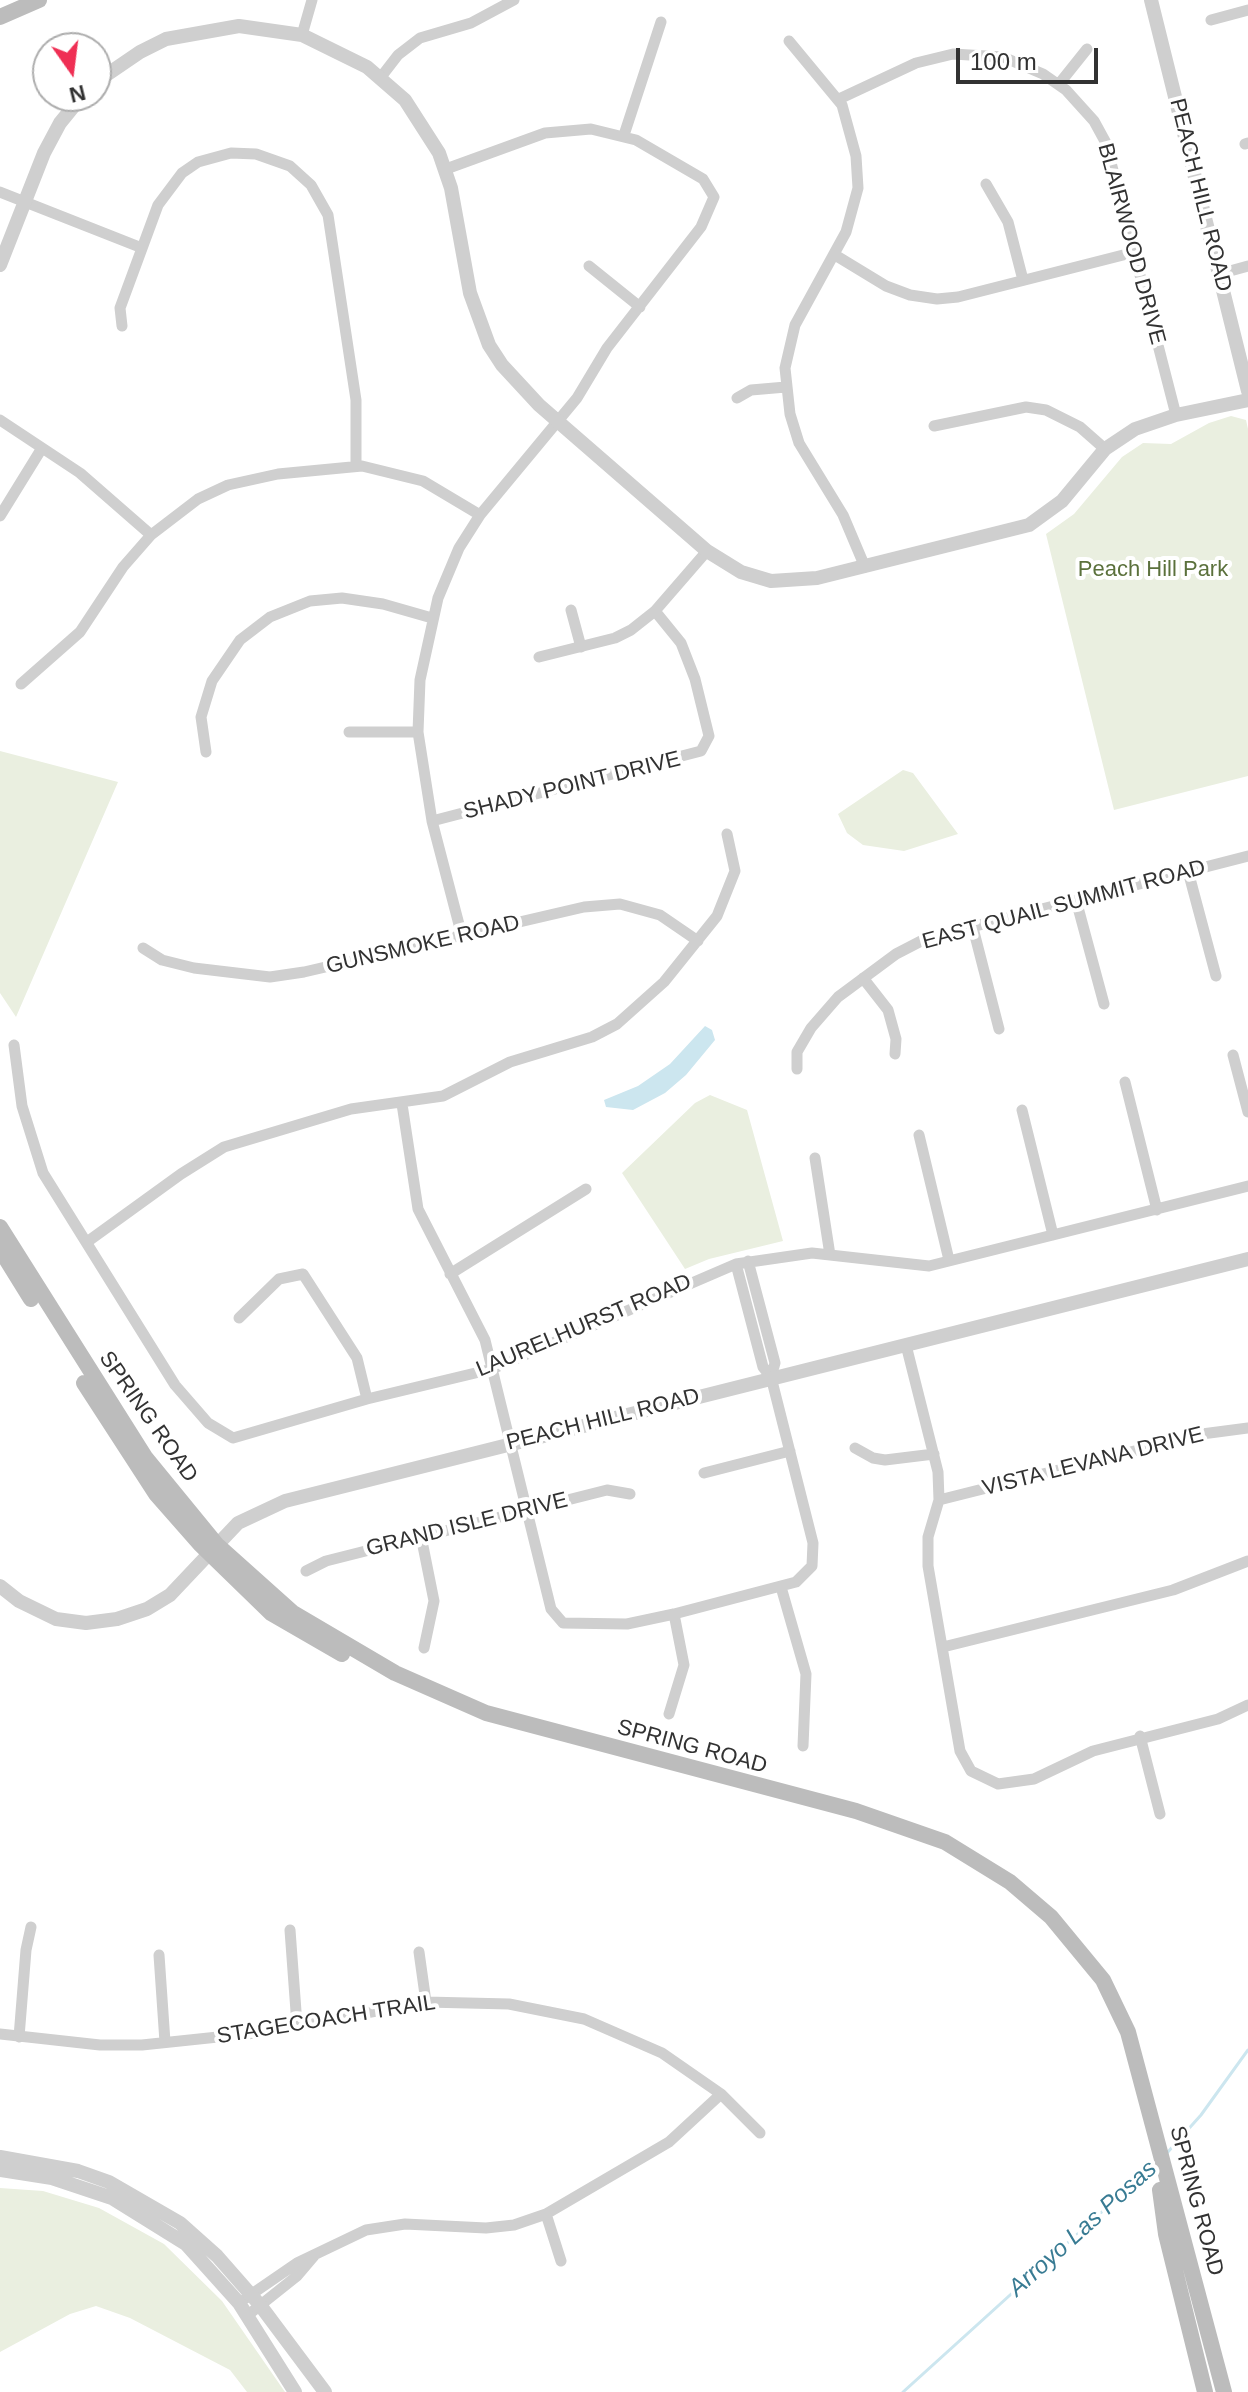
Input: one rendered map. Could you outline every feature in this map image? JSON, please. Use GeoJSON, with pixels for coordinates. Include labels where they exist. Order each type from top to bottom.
{"type":"FeatureCollection","features":[{"type":"Feature","properties":{"kind":"main road"},"geometry":{"type":"LineString","coordinates":[[0,17],[39,0]]}},
{"type":"Feature","properties":{"kind":"main road","name":"SPRING ROAD"},"geometry":{"type":"LineString","coordinates":[[0,1227],[123,1426],[214,1550]]}},
{"type":"Feature","properties":{"kind":"main road","name":"SPRING ROAD"},"geometry":{"type":"LineString","coordinates":[[0,1249],[156,1494],[214,1550],[293,1613],[395,1673],[467,1706],[647,1758],[856,1811],[945,1842],[977,1860],[1051,1917],[1093,1966],[1113,1998],[1128,2032],[1162,2179],[1224,2392]]}},
{"type":"Feature","properties":{"kind":"main road","name":"SPRING ROAD"},"geometry":{"type":"LineString","coordinates":[[1162,2179],[1166,2234],[1205,2392]]}},
{"type":"Feature","properties":{"kind":"street"},"geometry":{"type":"LineString","coordinates":[[302,35],[312,0]]}},
{"type":"Feature","properties":{"kind":"street"},"geometry":{"type":"LineString","coordinates":[[381,77],[398,55],[420,38],[471,23],[514,0]]}},
{"type":"Feature","properties":{"kind":"street","name":"PEACH HILL ROAD"},"geometry":{"type":"LineString","coordinates":[[1151,0],[1248,391]]}},
{"type":"Feature","properties":{"kind":"street"},"geometry":{"type":"LineString","coordinates":[[1211,20],[1248,10]]}},
{"type":"Feature","properties":{"kind":"street"},"geometry":{"type":"LineString","coordinates":[[624,135],[661,22]]}},
{"type":"Feature","properties":{"kind":"street"},"geometry":{"type":"LineString","coordinates":[[112,71],[140,52],[185,33],[239,26],[302,35],[354,58],[381,77],[405,100],[427,129],[446,169],[470,293],[483,332],[502,365],[557,421],[707,551],[741,572],[771,581],[793,582],[865,567],[1029,525],[1062,501],[1105,449],[1135,429],[1176,415],[1248,400]]}},
{"type":"Feature","properties":{"kind":"street"},"geometry":{"type":"LineString","coordinates":[[789,41],[839,99],[856,156],[858,188],[853,215],[835,255],[800,312],[785,368],[786,387],[799,443],[843,515],[865,567]]}},
{"type":"Feature","properties":{"kind":"street"},"geometry":{"type":"LineString","coordinates":[[1059,84],[1087,49]]}},
{"type":"Feature","properties":{"kind":"street","name":"BLAIRWOOD DRIVE"},"geometry":{"type":"LineString","coordinates":[[839,99],[916,63],[953,54],[1003,57],[1059,84],[1094,121],[1106,143],[1176,415]]}},
{"type":"Feature","properties":{"kind":"street"},"geometry":{"type":"LineString","coordinates":[[0,265],[53,135],[70,112]]}},
{"type":"Feature","properties":{"kind":"street"},"geometry":{"type":"LineString","coordinates":[[446,169],[545,133],[591,129],[624,135],[673,161],[710,185],[714,200],[686,249],[607,348],[577,398],[480,515],[459,548],[432,618],[420,680],[418,732],[432,821],[462,936]]}},
{"type":"Feature","properties":{"kind":"street"},"geometry":{"type":"LineString","coordinates":[[122,326],[120,308],[166,191],[198,162],[231,153],[256,154],[290,166],[311,185],[325,205],[332,230],[356,400],[356,466]]}},
{"type":"Feature","properties":{"kind":"street"},"geometry":{"type":"LineString","coordinates":[[986,184],[1008,222],[1023,280]]}},
{"type":"Feature","properties":{"kind":"street"},"geometry":{"type":"LineString","coordinates":[[0,192],[142,248]]}},
{"type":"Feature","properties":{"kind":"street"},"geometry":{"type":"LineString","coordinates":[[835,255],[886,286],[924,298],[958,297],[1135,252]]}},
{"type":"Feature","properties":{"kind":"street"},"geometry":{"type":"LineString","coordinates":[[589,266],[640,307]]}},
{"type":"Feature","properties":{"kind":"street"},"geometry":{"type":"LineString","coordinates":[[1219,274],[1248,266]]}},
{"type":"Feature","properties":{"kind":"street"},"geometry":{"type":"LineString","coordinates":[[737,398],[751,390],[786,387]]}},
{"type":"Feature","properties":{"kind":"street"},"geometry":{"type":"LineString","coordinates":[[934,426],[1026,407],[1046,410],[1080,427],[1105,449]]}},
{"type":"Feature","properties":{"kind":"street"},"geometry":{"type":"LineString","coordinates":[[0,420],[105,492],[151,535]]}},
{"type":"Feature","properties":{"kind":"street"},"geometry":{"type":"LineString","coordinates":[[0,516],[42,448]]}},
{"type":"Feature","properties":{"kind":"street"},"geometry":{"type":"LineString","coordinates":[[21,684],[80,632],[123,567],[151,535],[198,499],[228,485],[278,474],[356,466],[379,468],[423,481],[480,515]]}},
{"type":"Feature","properties":{"kind":"street"},"geometry":{"type":"LineString","coordinates":[[539,657],[623,634],[655,611],[707,551]]}},
{"type":"Feature","properties":{"kind":"street"},"geometry":{"type":"LineString","coordinates":[[206,752],[201,717],[212,681],[240,640],[270,617],[300,604],[342,598],[383,604],[432,618]]}},
{"type":"Feature","properties":{"kind":"street"},"geometry":{"type":"LineString","coordinates":[[571,610],[581,647]]}},
{"type":"Feature","properties":{"kind":"street","name":"SHADY POINT DRIVE"},"geometry":{"type":"LineString","coordinates":[[432,821],[701,751],[709,736],[695,679],[681,643],[655,611]]}},
{"type":"Feature","properties":{"kind":"street"},"geometry":{"type":"LineString","coordinates":[[349,732],[418,732]]}},
{"type":"Feature","properties":{"kind":"street"},"geometry":{"type":"LineString","coordinates":[[87,1242],[224,1147],[351,1109],[402,1104],[453,1093],[510,1062],[605,1031],[641,1005],[717,916],[732,884],[735,860],[727,834]]}},
{"type":"Feature","properties":{"kind":"street","name":"EAST QUAIL SUMMIT ROAD"},"geometry":{"type":"LineString","coordinates":[[797,1069],[797,1052],[811,1028],[838,997],[914,944],[972,924],[1248,856]]}},
{"type":"Feature","properties":{"kind":"street"},"geometry":{"type":"LineString","coordinates":[[1188,871],[1216,976]]}},
{"type":"Feature","properties":{"kind":"street"},"geometry":{"type":"LineString","coordinates":[[1076,900],[1104,1004]]}},
{"type":"Feature","properties":{"kind":"street","name":"GUNSMOKE ROAD"},"geometry":{"type":"LineString","coordinates":[[143,948],[162,960],[194,968],[270,977],[584,907],[620,904],[660,915],[698,941]]}},
{"type":"Feature","properties":{"kind":"street"},"geometry":{"type":"LineString","coordinates":[[972,924],[999,1029]]}},
{"type":"Feature","properties":{"kind":"street"},"geometry":{"type":"LineString","coordinates":[[863,978],[888,1010],[896,1039],[895,1054]]}},
{"type":"Feature","properties":{"kind":"street","name":"LAURELHURST ROAD"},"geometry":{"type":"LineString","coordinates":[[14,1045],[22,1106],[35,1158],[175,1385],[218,1432],[228,1438],[242,1437],[367,1399],[492,1369],[742,1263],[793,1253],[909,1266],[949,1260],[1248,1186]]}},
{"type":"Feature","properties":{"kind":"street"},"geometry":{"type":"LineString","coordinates":[[1233,1055],[1248,1112]]}},
{"type":"Feature","properties":{"kind":"street"},"geometry":{"type":"LineString","coordinates":[[1125,1082],[1157,1210]]}},
{"type":"Feature","properties":{"kind":"street"},"geometry":{"type":"LineString","coordinates":[[402,1104],[418,1209],[485,1340],[551,1609],[563,1623],[627,1624],[781,1587],[800,1581],[809,1572],[813,1543],[771,1377],[763,1367],[742,1263]]}},
{"type":"Feature","properties":{"kind":"street"},"geometry":{"type":"LineString","coordinates":[[1022,1110],[1053,1235]]}},
{"type":"Feature","properties":{"kind":"street"},"geometry":{"type":"LineString","coordinates":[[919,1135],[949,1260]]}},
{"type":"Feature","properties":{"kind":"street"},"geometry":{"type":"LineString","coordinates":[[815,1158],[830,1255]]}},
{"type":"Feature","properties":{"kind":"street"},"geometry":{"type":"LineString","coordinates":[[450,1274],[586,1189]]}},
{"type":"Feature","properties":{"kind":"street","name":"PEACH HILL ROAD"},"geometry":{"type":"LineString","coordinates":[[0,1586],[19,1601],[56,1619],[102,1621],[159,1602],[182,1586],[238,1523],[265,1508],[771,1377],[1248,1259]]}},
{"type":"Feature","properties":{"kind":"street"},"geometry":{"type":"LineString","coordinates":[[239,1318],[279,1279],[303,1274],[357,1358],[367,1399]]}},
{"type":"Feature","properties":{"kind":"street"},"geometry":{"type":"LineString","coordinates":[[906,1345],[934,1454],[939,1500],[927,1550],[965,1765],[977,1776],[998,1784],[1034,1779],[1093,1751],[1140,1736],[1218,1719],[1248,1705]]}},
{"type":"Feature","properties":{"kind":"street","name":"VISTA LEVANA DRIVE"},"geometry":{"type":"LineString","coordinates":[[939,1500],[1202,1434],[1248,1428]]}},
{"type":"Feature","properties":{"kind":"street"},"geometry":{"type":"LineString","coordinates":[[855,1448],[873,1458],[885,1460],[934,1454]]}},
{"type":"Feature","properties":{"kind":"street"},"geometry":{"type":"LineString","coordinates":[[704,1473],[790,1451]]}},
{"type":"Feature","properties":{"kind":"street","name":"GRAND ISLE DRIVE"},"geometry":{"type":"LineString","coordinates":[[306,1571],[326,1561],[607,1490],[630,1494]]}},
{"type":"Feature","properties":{"kind":"street"},"geometry":{"type":"LineString","coordinates":[[421,1536],[434,1601],[424,1648]]}},
{"type":"Feature","properties":{"kind":"street"},"geometry":{"type":"LineString","coordinates":[[943,1647],[1173,1590],[1248,1561]]}},
{"type":"Feature","properties":{"kind":"street"},"geometry":{"type":"LineString","coordinates":[[781,1587],[806,1674],[803,1746]]}},
{"type":"Feature","properties":{"kind":"street"},"geometry":{"type":"LineString","coordinates":[[669,1714],[684,1665],[674,1614]]}},
{"type":"Feature","properties":{"kind":"street"},"geometry":{"type":"LineString","coordinates":[[1140,1736],[1160,1814]]}},
{"type":"Feature","properties":{"kind":"street"},"geometry":{"type":"LineString","coordinates":[[19,2037],[31,1927]]}},
{"type":"Feature","properties":{"kind":"street"},"geometry":{"type":"LineString","coordinates":[[290,1930],[297,2025]]}},
{"type":"Feature","properties":{"kind":"street"},"geometry":{"type":"LineString","coordinates":[[419,1952],[426,2002]]}},
{"type":"Feature","properties":{"kind":"street"},"geometry":{"type":"LineString","coordinates":[[159,1955],[165,2042]]}},
{"type":"Feature","properties":{"kind":"street","name":"STAGECOACH TRAIL"},"geometry":{"type":"LineString","coordinates":[[0,2034],[100,2045],[165,2042],[229,2037],[426,2002],[497,2003],[584,2019],[662,2053],[721,2094],[760,2133]]}},
{"type":"Feature","properties":{"kind":"street"},"geometry":{"type":"LineString","coordinates":[[250,2304],[305,2269],[315,2255],[346,2238],[381,2226],[416,2224],[486,2228],[514,2225],[546,2214],[669,2142],[721,2094]]}},
{"type":"Feature","properties":{"kind":"street"},"geometry":{"type":"LineString","coordinates":[[0,2157],[78,2171],[160,2209],[200,2239],[250,2304],[325,2392]]}},
{"type":"Feature","properties":{"kind":"street"},"geometry":{"type":"LineString","coordinates":[[0,2170],[82,2187],[134,2209],[186,2244],[250,2304],[295,2392]]}},
{"type":"Feature","properties":{"kind":"street"},"geometry":{"type":"LineString","coordinates":[[546,2214],[561,2261]]}},
{"type":"Feature","properties":{"kind":"green space","name":"Peach Hill Park"},"geometry":{"type":"Polygon","coordinates":[[[1231,416],[1246,420],[1248,429],[1248,776],[1114,810],[1046,534],[1074,514],[1122,457],[1143,443],[1171,444],[1209,423],[1231,416]]]}},
{"type":"Feature","properties":{"kind":"green space"},"geometry":{"type":"Polygon","coordinates":[[[0,751],[118,782],[16,1017],[0,993],[0,751]]]}},
{"type":"Feature","properties":{"kind":"green space"},"geometry":{"type":"Polygon","coordinates":[[[903,770],[913,773],[958,834],[904,851],[863,845],[847,833],[838,814],[903,770]]]}},
{"type":"Feature","properties":{"kind":"green space"},"geometry":{"type":"Polygon","coordinates":[[[710,1095],[747,1110],[783,1241],[709,1259],[685,1269],[622,1173],[695,1103],[710,1095]]]}},
{"type":"Feature","properties":{"kind":"green space"},"geometry":{"type":"Polygon","coordinates":[[[0,2188],[43,2191],[99,2208],[164,2244],[222,2301],[285,2392],[247,2392],[230,2370],[130,2318],[96,2306],[70,2314],[0,2352],[0,2188]]]}},
{"type":"Feature","properties":{"kind":"water"},"geometry":{"type":"Polygon","coordinates":[[[705,1026],[712,1030],[715,1040],[686,1075],[665,1093],[633,1110],[606,1107],[604,1100],[638,1086],[670,1064],[705,1026]]]}},
{"type":"Feature","properties":{"kind":"waterway","name":"Arroyo Las Posas"},"geometry":{"type":"LineString","coordinates":[[1167,2153],[1201,2115],[1248,2050]]}},
{"type":"Feature","properties":{"kind":"waterway","name":"Arroyo Las Posas"},"geometry":{"type":"LineString","coordinates":[[903,2392],[1158,2161]]}}]}
